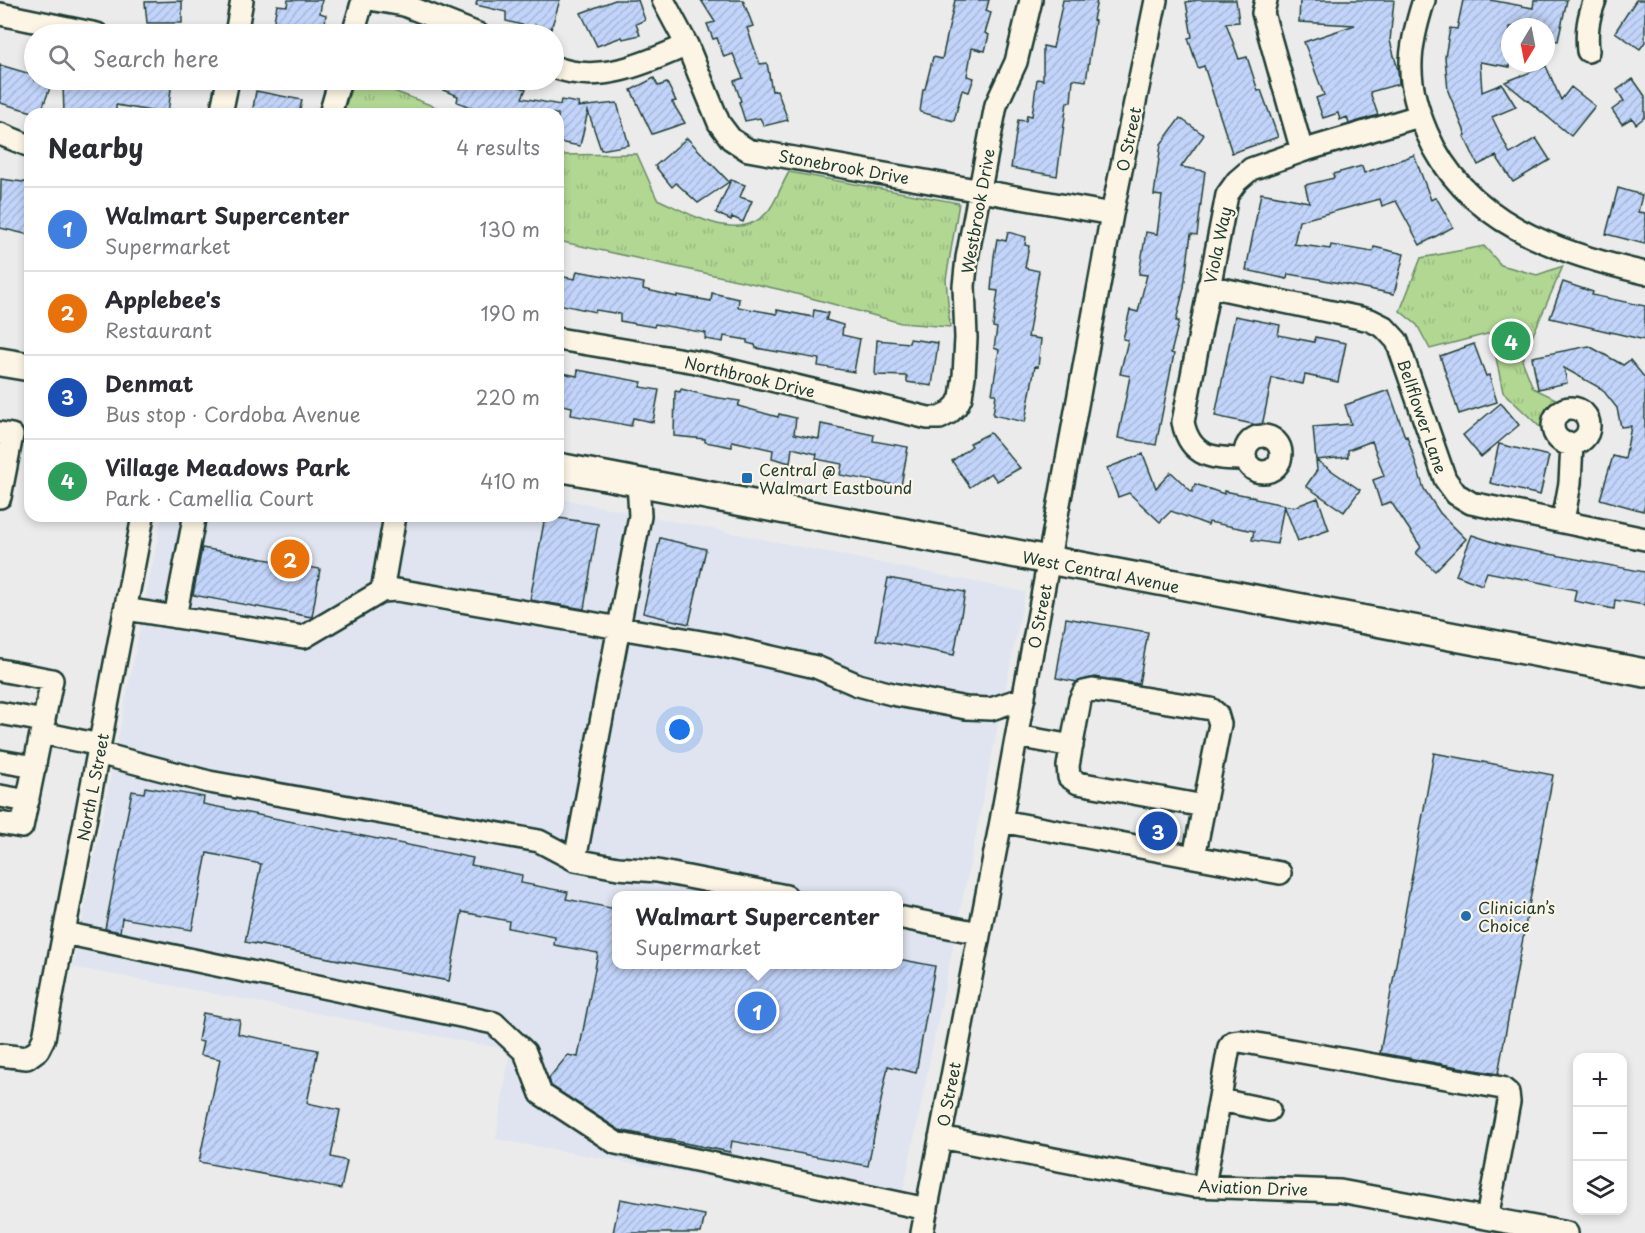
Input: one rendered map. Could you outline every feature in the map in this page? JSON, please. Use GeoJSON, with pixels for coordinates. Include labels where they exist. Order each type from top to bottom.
{"type":"FeatureCollection","features":[{"type":"Feature","properties":{"kind":"main road"},"geometry":{"type":"LineString","coordinates":[[0,362],[24,366]]}},
{"type":"Feature","properties":{"kind":"main road","name":"West Central Avenue"},"geometry":{"type":"LineString","coordinates":[[564,468],[1049,562],[1645,673]]}},
{"type":"Feature","properties":{"kind":"street"},"geometry":{"type":"LineString","coordinates":[[238,24],[242,0]]}},
{"type":"Feature","properties":{"kind":"street"},"geometry":{"type":"LineString","coordinates":[[356,24],[363,0]]}},
{"type":"Feature","properties":{"kind":"street"},"geometry":{"type":"LineString","coordinates":[[375,0],[404,5],[452,24]]}},
{"type":"Feature","properties":{"kind":"street","name":"Stonebrook Drive"},"geometry":{"type":"LineString","coordinates":[[663,0],[687,45],[719,123],[731,139],[748,150],[1112,214]]}},
{"type":"Feature","properties":{"kind":"street","name":"Westbrook Drive"},"geometry":{"type":"LineString","coordinates":[[940,418],[957,405],[963,387],[966,338],[964,286],[967,258],[996,105],[1016,62],[1030,0]]}},
{"type":"Feature","properties":{"kind":"street","name":"O Street"},"geometry":{"type":"LineString","coordinates":[[922,1233],[1017,736],[1112,214],[1156,0]]}},
{"type":"Feature","properties":{"kind":"street"},"geometry":{"type":"LineString","coordinates":[[1266,0],[1263,14],[1302,151]]}},
{"type":"Feature","properties":{"kind":"street"},"geometry":{"type":"LineString","coordinates":[[1424,0],[1412,44],[1410,66],[1412,90],[1419,116],[1444,166],[1458,183],[1490,213],[1512,226],[1556,246],[1645,273]]}},
{"type":"Feature","properties":{"kind":"street"},"geometry":{"type":"LineString","coordinates":[[1588,51],[1586,33],[1588,18],[1595,0]]}},
{"type":"Feature","properties":{"kind":"street"},"geometry":{"type":"LineString","coordinates":[[0,14],[49,24]]}},
{"type":"Feature","properties":{"kind":"street"},"geometry":{"type":"LineString","coordinates":[[564,70],[579,74],[602,74],[645,64],[687,45]]}},
{"type":"Feature","properties":{"kind":"street"},"geometry":{"type":"LineString","coordinates":[[222,108],[226,90]]}},
{"type":"Feature","properties":{"kind":"street"},"geometry":{"type":"LineString","coordinates":[[332,108],[337,90]]}},
{"type":"Feature","properties":{"kind":"street","name":"Viola Way"},"geometry":{"type":"LineString","coordinates":[[1246,459],[1207,455],[1194,448],[1185,436],[1183,422],[1227,195],[1237,181],[1251,169],[1302,151],[1419,116]]}},
{"type":"Feature","properties":{"kind":"street"},"geometry":{"type":"LineString","coordinates":[[0,134],[24,144]]}},
{"type":"Feature","properties":{"kind":"street","name":"Bellflower Lane"},"geometry":{"type":"LineString","coordinates":[[1208,286],[1370,320],[1384,327],[1397,341],[1445,479],[1456,494],[1471,503],[1645,539]]}},
{"type":"Feature","properties":{"kind":"street","name":"Northbrook Drive"},"geometry":{"type":"LineString","coordinates":[[564,340],[696,362],[928,418],[940,418]]}},
{"type":"Feature","properties":{"kind":"street"},"geometry":{"type":"LineString","coordinates":[[0,433],[12,435],[2,471],[0,497]]}},
{"type":"Feature","properties":{"kind":"street"},"geometry":{"type":"LineString","coordinates":[[1563,521],[1570,483],[1572,444]]}},
{"type":"Feature","properties":{"kind":"street"},"geometry":{"type":"LineString","coordinates":[[575,860],[640,516],[638,482]]}},
{"type":"Feature","properties":{"kind":"street","name":"North L Street"},"geometry":{"type":"LineString","coordinates":[[0,1055],[27,1058],[33,1055],[44,1038],[142,522]]}},
{"type":"Feature","properties":{"kind":"street"},"geometry":{"type":"LineString","coordinates":[[175,617],[193,522]]}},
{"type":"Feature","properties":{"kind":"street"},"geometry":{"type":"LineString","coordinates":[[382,591],[394,522]]}},
{"type":"Feature","properties":{"kind":"street"},"geometry":{"type":"LineString","coordinates":[[125,609],[304,637],[382,591],[397,590],[719,645],[809,665],[858,685],[892,694],[966,708],[991,709],[1024,698]]}},
{"type":"Feature","properties":{"kind":"street"},"geometry":{"type":"LineString","coordinates":[[0,670],[52,680],[22,827],[0,823]]}},
{"type":"Feature","properties":{"kind":"street"},"geometry":{"type":"LineString","coordinates":[[1194,857],[1204,806],[1220,724],[1217,714],[1211,709],[1093,690],[1084,692],[1080,700],[1068,766],[1069,777],[1078,783],[1204,806]]}},
{"type":"Feature","properties":{"kind":"street"},"geometry":{"type":"LineString","coordinates":[[0,713],[99,749],[209,782],[539,841],[575,860],[618,868],[657,871],[760,891]]}},
{"type":"Feature","properties":{"kind":"street"},"geometry":{"type":"LineString","coordinates":[[1017,736],[1072,746]]}},
{"type":"Feature","properties":{"kind":"street"},"geometry":{"type":"LineString","coordinates":[[0,761],[35,767]]}},
{"type":"Feature","properties":{"kind":"street"},"geometry":{"type":"LineString","coordinates":[[0,796],[28,801]]}},
{"type":"Feature","properties":{"kind":"street"},"geometry":{"type":"LineString","coordinates":[[1001,821],[1280,873]]}},
{"type":"Feature","properties":{"kind":"street"},"geometry":{"type":"LineString","coordinates":[[903,918],[979,933]]}},
{"type":"Feature","properties":{"kind":"street"},"geometry":{"type":"LineString","coordinates":[[64,933],[494,1023],[525,1052],[541,1094],[616,1143],[927,1209]]}},
{"type":"Feature","properties":{"kind":"street"},"geometry":{"type":"LineString","coordinates":[[1204,1186],[1229,1047],[1233,1042],[1240,1041],[1502,1088],[1508,1093],[1509,1102],[1487,1218]]}},
{"type":"Feature","properties":{"kind":"street"},"geometry":{"type":"LineString","coordinates":[[1220,1100],[1269,1110]]}},
{"type":"Feature","properties":{"kind":"street","name":"Aviation Drive"},"geometry":{"type":"LineString","coordinates":[[940,1137],[1194,1186],[1340,1191],[1567,1233]]}},
{"type":"Feature","properties":{"kind":"shaded area"},"geometry":{"type":"Polygon","coordinates":[[[564,499],[1025,592],[899,1212],[496,1139],[510,1050],[73,967],[161,522],[564,522],[564,499]]]}},
{"type":"Feature","properties":{"kind":"green space"},"geometry":{"type":"Polygon","coordinates":[[[351,90],[391,90],[438,108],[345,108],[351,90]]]}},
{"type":"Feature","properties":{"kind":"green space"},"geometry":{"type":"Polygon","coordinates":[[[637,154],[657,199],[699,218],[730,226],[744,225],[757,220],[769,210],[789,172],[959,203],[946,279],[950,327],[901,323],[782,290],[564,242],[564,155],[637,154]]]}},
{"type":"Feature","properties":{"kind":"green space"},"geometry":{"type":"Polygon","coordinates":[[[1484,246],[1501,265],[1537,275],[1563,266],[1522,360],[1533,388],[1558,400],[1543,430],[1503,392],[1491,333],[1430,349],[1417,325],[1400,311],[1421,258],[1484,246]]]}},
{"type":"Feature","properties":{"kind":"building"},"geometry":{"type":"Polygon","coordinates":[[[288,0],[322,0],[320,13],[326,15],[325,24],[273,24],[277,5],[287,6],[288,0]]]}},
{"type":"Feature","properties":{"kind":"building"},"geometry":{"type":"Polygon","coordinates":[[[477,0],[560,0],[553,24],[518,24],[506,21],[506,12],[476,5],[477,0]]]}},
{"type":"Feature","properties":{"kind":"building"},"geometry":{"type":"Polygon","coordinates":[[[615,0],[638,0],[645,20],[636,24],[640,35],[623,39],[622,37],[597,46],[581,13],[615,0]]]}},
{"type":"Feature","properties":{"kind":"building"},"geometry":{"type":"Polygon","coordinates":[[[701,0],[743,0],[753,26],[747,28],[760,64],[767,63],[772,91],[777,90],[788,120],[764,126],[760,118],[745,121],[734,81],[743,78],[733,54],[724,57],[717,38],[713,39],[707,24],[715,22],[701,0]]]}},
{"type":"Feature","properties":{"kind":"building"},"geometry":{"type":"Polygon","coordinates":[[[955,0],[989,0],[986,11],[991,13],[985,33],[989,35],[985,51],[972,48],[967,76],[974,78],[969,92],[962,90],[954,121],[920,112],[923,89],[925,89],[933,57],[942,59],[955,0]]]}},
{"type":"Feature","properties":{"kind":"building"},"geometry":{"type":"Polygon","coordinates":[[[1063,0],[1097,0],[1086,81],[1073,79],[1071,102],[1067,102],[1057,176],[1011,168],[1018,120],[1026,121],[1027,115],[1032,116],[1037,79],[1043,80],[1043,46],[1053,48],[1063,0]]]}},
{"type":"Feature","properties":{"kind":"building"},"geometry":{"type":"Polygon","coordinates":[[[1236,0],[1239,22],[1226,23],[1239,59],[1247,57],[1258,91],[1261,90],[1278,137],[1232,153],[1204,66],[1198,68],[1188,38],[1192,37],[1186,2],[1236,0]]]}},
{"type":"Feature","properties":{"kind":"building"},"geometry":{"type":"Polygon","coordinates":[[[1300,0],[1394,0],[1390,41],[1398,70],[1399,84],[1370,92],[1378,115],[1349,124],[1347,117],[1340,120],[1338,113],[1323,118],[1316,98],[1324,95],[1304,42],[1355,25],[1299,22],[1300,0]]]}},
{"type":"Feature","properties":{"kind":"building"},"geometry":{"type":"Polygon","coordinates":[[[1463,0],[1490,0],[1533,8],[1534,0],[1567,0],[1558,41],[1555,40],[1555,18],[1501,18],[1501,66],[1480,62],[1482,92],[1502,84],[1516,107],[1492,117],[1510,154],[1536,138],[1550,160],[1513,182],[1496,156],[1478,165],[1464,136],[1466,135],[1448,91],[1445,57],[1450,28],[1457,29],[1463,0]]]}},
{"type":"Feature","properties":{"kind":"building"},"geometry":{"type":"Polygon","coordinates":[[[1636,0],[1645,0],[1645,42],[1640,49],[1615,32],[1636,0]]]}},
{"type":"Feature","properties":{"kind":"building"},"geometry":{"type":"Polygon","coordinates":[[[182,1],[182,23],[147,23],[145,2],[182,1]]]}},
{"type":"Feature","properties":{"kind":"building"},"geometry":{"type":"Polygon","coordinates":[[[0,65],[24,72],[24,90],[49,90],[42,108],[24,110],[0,103],[0,65]]]}},
{"type":"Feature","properties":{"kind":"building"},"geometry":{"type":"Polygon","coordinates":[[[1531,72],[1549,72],[1561,100],[1571,87],[1595,106],[1571,136],[1505,82],[1531,72]]]}},
{"type":"Feature","properties":{"kind":"building"},"geometry":{"type":"Polygon","coordinates":[[[654,78],[658,86],[667,83],[676,101],[672,102],[685,123],[652,134],[631,90],[654,78]]]}},
{"type":"Feature","properties":{"kind":"building"},"geometry":{"type":"Polygon","coordinates":[[[1633,79],[1645,96],[1645,117],[1636,124],[1632,118],[1622,124],[1612,110],[1624,101],[1617,90],[1633,79]]]}},
{"type":"Feature","properties":{"kind":"building"},"geometry":{"type":"Polygon","coordinates":[[[63,90],[171,90],[169,108],[133,108],[116,105],[116,108],[64,108],[63,90]]]}},
{"type":"Feature","properties":{"kind":"building"},"geometry":{"type":"Polygon","coordinates":[[[443,90],[526,90],[522,98],[560,105],[561,100],[579,103],[578,107],[617,103],[629,145],[601,150],[588,111],[580,146],[564,143],[564,108],[473,108],[457,102],[458,96],[443,90]]]}},
{"type":"Feature","properties":{"kind":"building"},"geometry":{"type":"Polygon","coordinates":[[[256,91],[302,100],[300,108],[253,108],[256,91]]]}},
{"type":"Feature","properties":{"kind":"building"},"geometry":{"type":"Polygon","coordinates":[[[1180,118],[1204,135],[1181,167],[1205,171],[1197,235],[1191,234],[1184,287],[1176,321],[1179,321],[1171,353],[1174,354],[1156,445],[1118,438],[1130,376],[1120,374],[1128,340],[1123,339],[1130,310],[1138,312],[1147,275],[1139,274],[1146,232],[1157,234],[1162,196],[1154,195],[1161,144],[1180,118]]]}},
{"type":"Feature","properties":{"kind":"building"},"geometry":{"type":"Polygon","coordinates":[[[687,138],[729,182],[698,203],[676,183],[672,187],[655,166],[687,138]]]}},
{"type":"Feature","properties":{"kind":"building"},"geometry":{"type":"Polygon","coordinates":[[[1414,155],[1431,200],[1436,197],[1453,227],[1420,245],[1396,201],[1382,206],[1380,199],[1299,221],[1294,244],[1330,249],[1331,245],[1373,252],[1374,247],[1404,254],[1394,294],[1314,278],[1288,274],[1287,279],[1246,270],[1261,193],[1309,202],[1305,185],[1334,178],[1333,174],[1362,166],[1364,173],[1414,155]]]}},
{"type":"Feature","properties":{"kind":"building"},"geometry":{"type":"Polygon","coordinates":[[[1,179],[24,182],[24,234],[0,228],[1,179]]]}},
{"type":"Feature","properties":{"kind":"building"},"geometry":{"type":"Polygon","coordinates":[[[731,180],[745,185],[740,197],[752,201],[743,222],[732,217],[731,220],[716,213],[731,180]]]}},
{"type":"Feature","properties":{"kind":"building"},"geometry":{"type":"Polygon","coordinates":[[[1618,188],[1642,195],[1638,212],[1645,213],[1645,244],[1606,234],[1618,188]]]}},
{"type":"Feature","properties":{"kind":"building"},"geometry":{"type":"Polygon","coordinates":[[[1008,232],[1026,237],[1025,245],[1029,246],[1025,268],[1039,271],[1028,337],[1041,339],[1038,367],[1035,366],[1025,422],[993,415],[996,394],[992,394],[999,350],[994,348],[997,328],[993,327],[998,291],[991,290],[997,239],[1006,241],[1008,232]]]}},
{"type":"Feature","properties":{"kind":"building"},"geometry":{"type":"Polygon","coordinates":[[[577,271],[644,283],[643,289],[677,297],[677,295],[711,301],[712,293],[739,299],[738,307],[777,314],[777,310],[813,317],[814,310],[828,313],[826,320],[843,325],[842,335],[860,339],[854,372],[818,366],[819,359],[756,348],[755,345],[747,343],[747,340],[724,336],[723,342],[705,339],[706,333],[655,324],[654,327],[620,321],[620,314],[596,310],[595,312],[564,305],[564,277],[575,279],[577,271]]]}},
{"type":"Feature","properties":{"kind":"building"},"geometry":{"type":"Polygon","coordinates":[[[1563,282],[1593,292],[1592,295],[1645,306],[1645,340],[1550,318],[1563,282]]]}},
{"type":"Feature","properties":{"kind":"building"},"geometry":{"type":"Polygon","coordinates":[[[1235,316],[1280,325],[1278,335],[1314,342],[1315,337],[1346,343],[1338,382],[1305,375],[1303,384],[1272,378],[1262,426],[1215,416],[1235,316]]]}},
{"type":"Feature","properties":{"kind":"building"},"geometry":{"type":"Polygon","coordinates":[[[910,339],[938,343],[932,386],[907,382],[907,376],[875,375],[877,340],[909,343],[910,339]]]}},
{"type":"Feature","properties":{"kind":"building"},"geometry":{"type":"Polygon","coordinates":[[[1474,344],[1486,376],[1489,375],[1497,402],[1459,414],[1440,356],[1474,344]]]}},
{"type":"Feature","properties":{"kind":"building"},"geometry":{"type":"Polygon","coordinates":[[[1589,346],[1623,365],[1630,360],[1645,378],[1645,505],[1643,511],[1600,499],[1613,456],[1625,459],[1631,426],[1621,427],[1617,408],[1602,389],[1564,368],[1567,383],[1538,389],[1532,357],[1589,346]]]}},
{"type":"Feature","properties":{"kind":"building"},"geometry":{"type":"Polygon","coordinates":[[[578,370],[642,382],[640,387],[659,390],[653,422],[633,418],[631,426],[571,415],[572,407],[564,405],[564,373],[577,376],[578,370]]]}},
{"type":"Feature","properties":{"kind":"building"},"geometry":{"type":"Polygon","coordinates":[[[681,389],[740,401],[738,406],[778,417],[779,414],[796,418],[794,434],[819,439],[821,424],[874,435],[873,441],[908,447],[901,486],[840,475],[842,464],[816,459],[817,454],[792,448],[790,463],[772,458],[773,450],[732,441],[732,447],[705,442],[705,439],[674,436],[675,391],[680,392],[681,389]]]}},
{"type":"Feature","properties":{"kind":"building"},"geometry":{"type":"Polygon","coordinates":[[[1389,390],[1424,489],[1440,513],[1466,539],[1435,571],[1416,553],[1421,547],[1391,502],[1381,505],[1373,480],[1384,476],[1372,441],[1348,450],[1348,457],[1316,460],[1313,427],[1351,424],[1345,405],[1389,390]]]}},
{"type":"Feature","properties":{"kind":"building"},"geometry":{"type":"Polygon","coordinates":[[[1501,403],[1519,425],[1481,457],[1463,435],[1501,403]]]}},
{"type":"Feature","properties":{"kind":"building"},"geometry":{"type":"Polygon","coordinates":[[[990,433],[1020,468],[997,481],[991,473],[970,487],[952,461],[972,446],[970,443],[990,433]]]}},
{"type":"Feature","properties":{"kind":"building"},"geometry":{"type":"Polygon","coordinates":[[[1499,444],[1549,456],[1540,495],[1490,483],[1499,444]]]}},
{"type":"Feature","properties":{"kind":"building"},"geometry":{"type":"Polygon","coordinates":[[[1143,454],[1156,488],[1171,472],[1192,492],[1195,484],[1224,494],[1224,491],[1294,507],[1318,498],[1329,530],[1298,541],[1284,505],[1277,544],[1252,540],[1254,531],[1209,522],[1208,525],[1171,511],[1160,522],[1129,493],[1118,497],[1107,468],[1143,454]]]}},
{"type":"Feature","properties":{"kind":"building"},"geometry":{"type":"Polygon","coordinates":[[[1316,460],[1360,490],[1344,512],[1306,486],[1317,470],[1316,460]]]}},
{"type":"Feature","properties":{"kind":"building"},"geometry":{"type":"Polygon","coordinates":[[[564,519],[598,524],[584,609],[530,600],[544,522],[564,522],[564,519]]]}},
{"type":"Feature","properties":{"kind":"building"},"geometry":{"type":"Polygon","coordinates":[[[1472,535],[1503,545],[1645,572],[1645,605],[1615,600],[1614,609],[1574,601],[1576,590],[1487,572],[1482,585],[1456,575],[1472,535]]]}},
{"type":"Feature","properties":{"kind":"building"},"geometry":{"type":"Polygon","coordinates":[[[660,538],[706,549],[689,624],[643,613],[660,538]]]}},
{"type":"Feature","properties":{"kind":"building"},"geometry":{"type":"Polygon","coordinates":[[[202,548],[320,569],[312,617],[193,595],[202,548]]]}},
{"type":"Feature","properties":{"kind":"building"},"geometry":{"type":"Polygon","coordinates":[[[888,578],[965,592],[954,655],[876,640],[888,578]]]}},
{"type":"Feature","properties":{"kind":"building"},"geometry":{"type":"Polygon","coordinates":[[[1066,618],[1148,632],[1139,684],[1095,677],[1077,682],[1056,678],[1066,618]]]}},
{"type":"Feature","properties":{"kind":"building","name":"Clinician’s Choice"},"geometry":{"type":"Polygon","coordinates":[[[1434,753],[1553,775],[1498,1074],[1380,1053],[1434,753]]]}},
{"type":"Feature","properties":{"kind":"building"},"geometry":{"type":"Polygon","coordinates":[[[145,787],[204,797],[203,804],[473,858],[471,865],[522,875],[521,883],[568,892],[566,899],[612,908],[612,969],[903,969],[903,960],[935,966],[916,1073],[888,1066],[868,1166],[732,1141],[730,1152],[619,1130],[551,1086],[549,1078],[568,1055],[578,1057],[598,953],[554,945],[555,937],[508,928],[509,921],[462,912],[449,981],[245,942],[261,864],[207,853],[192,930],[122,918],[120,932],[105,929],[132,791],[144,793],[145,787]]]}},
{"type":"Feature","properties":{"kind":"building"},"geometry":{"type":"Polygon","coordinates":[[[203,1013],[240,1020],[238,1034],[318,1050],[307,1103],[340,1110],[331,1157],[347,1161],[341,1189],[199,1162],[220,1059],[200,1055],[203,1042],[198,1041],[203,1013]]]}},
{"type":"Feature","properties":{"kind":"building"},"geometry":{"type":"Polygon","coordinates":[[[620,1199],[705,1215],[701,1233],[613,1233],[620,1199]]]}},
{"type":"Feature","properties":{"kind":"place","name":"Village Meadows Park"},"geometry":{"type":"Point","coordinates":[1511,341]}},
{"type":"Feature","properties":{"kind":"place","name":"Central @ Walmart Eastbound"},"geometry":{"type":"Point","coordinates":[747,478]}},
{"type":"Feature","properties":{"kind":"place","name":"Applebee's"},"geometry":{"type":"Point","coordinates":[290,559]}},
{"type":"Feature","properties":{"kind":"place","name":"Denmat"},"geometry":{"type":"Point","coordinates":[1158,831]}},
{"type":"Feature","properties":{"kind":"place","name":"Clinician’s Choice"},"geometry":{"type":"Point","coordinates":[1466,916]}},
{"type":"Feature","properties":{"kind":"place","name":"Walmart Supercenter"},"geometry":{"type":"Point","coordinates":[757,1011]}}]}
